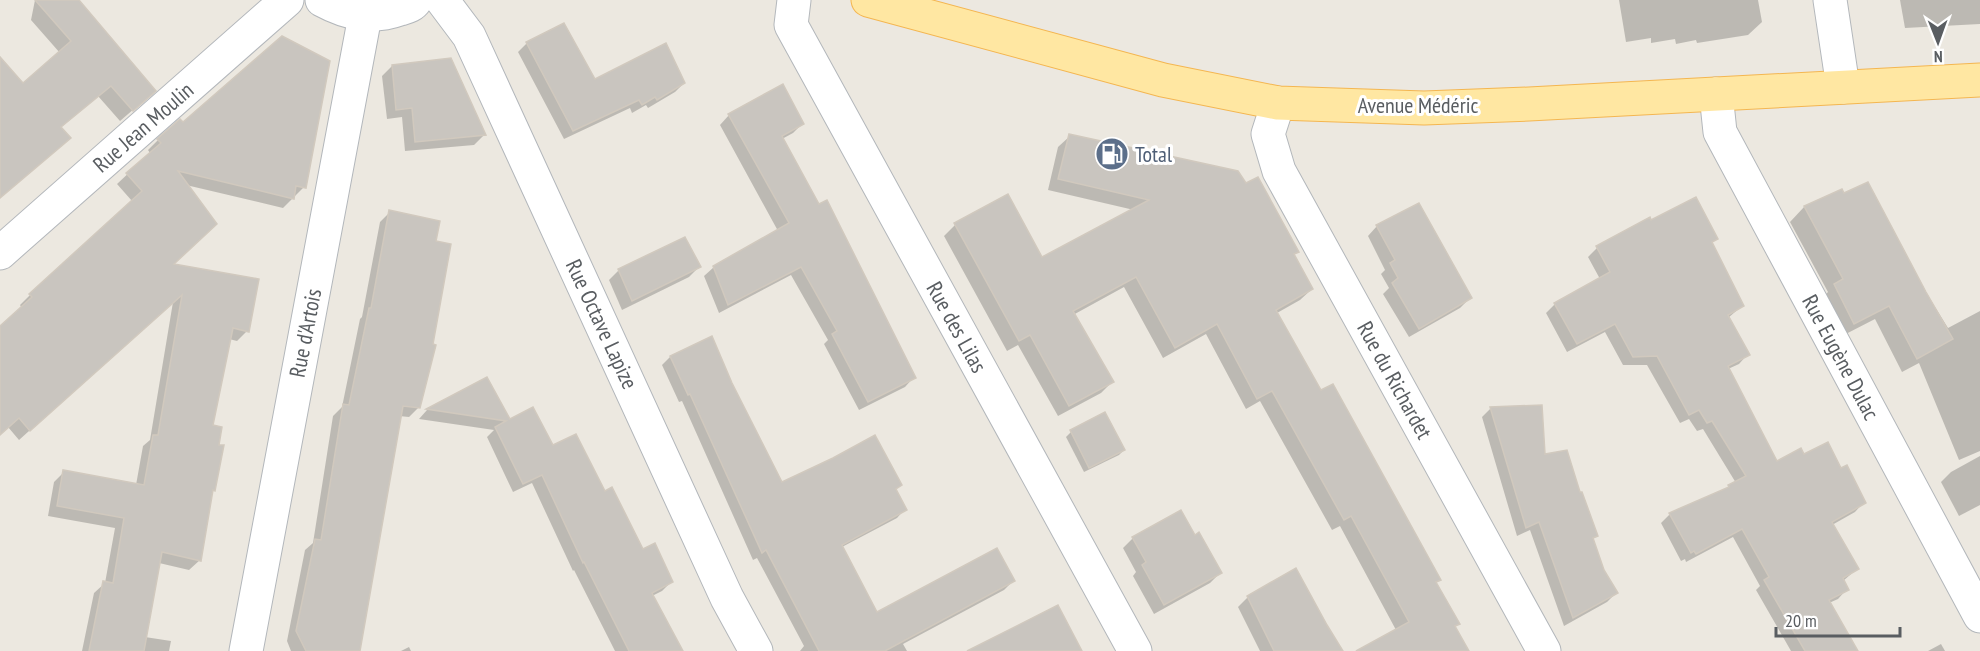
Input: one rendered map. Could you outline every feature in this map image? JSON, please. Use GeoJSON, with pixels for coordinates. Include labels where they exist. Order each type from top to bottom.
{"type":"FeatureCollection","features":[{"type":"Feature","properties":{"kind":"main road","name":"Avenue Médéric"},"geometry":{"type":"LineString","coordinates":[[868,0],[1164,80],[1278,103],[1424,108],[1980,80]]}},
{"type":"Feature","properties":{"kind":"street","name":"Rue Jean Moulin"},"geometry":{"type":"LineString","coordinates":[[0,253],[287,0]]}},
{"type":"Feature","properties":{"kind":"street"},"geometry":{"type":"LineString","coordinates":[[322,0],[337,8],[365,16],[387,14],[412,5],[416,0]]}},
{"type":"Feature","properties":{"kind":"street","name":"Rue Octave Lapize"},"geometry":{"type":"LineString","coordinates":[[442,0],[469,36],[727,598],[756,651]]}},
{"type":"Feature","properties":{"kind":"street","name":"Rue des Lilas"},"geometry":{"type":"LineString","coordinates":[[794,0],[791,25],[1135,651]]}},
{"type":"Feature","properties":{"kind":"street"},"geometry":{"type":"LineString","coordinates":[[1830,0],[1843,87]]}},
{"type":"Feature","properties":{"kind":"street","name":"Rue d'Artois"},"geometry":{"type":"LineString","coordinates":[[249,647],[365,16]]}},
{"type":"Feature","properties":{"kind":"street","name":"Rue Eugène Dulac"},"geometry":{"type":"LineString","coordinates":[[1716,93],[1720,132],[1980,616]]}},
{"type":"Feature","properties":{"kind":"street","name":"Rue du Richardet"},"geometry":{"type":"LineString","coordinates":[[1278,103],[1268,134],[1279,171],[1544,651]]}},
{"type":"Feature","properties":{"kind":"building"},"geometry":{"type":"Polygon","coordinates":[[[35,0],[79,0],[156,91],[133,111],[111,86],[61,127],[71,138],[0,198],[0,57],[23,83],[71,41],[35,0]]]}},
{"type":"Feature","properties":{"kind":"building"},"geometry":{"type":"Polygon","coordinates":[[[564,23],[595,79],[666,43],[685,83],[657,100],[655,97],[642,105],[639,100],[573,131],[526,42],[564,23]]]}},
{"type":"Feature","properties":{"kind":"building"},"geometry":{"type":"Polygon","coordinates":[[[282,36],[330,61],[306,188],[296,186],[294,199],[178,171],[217,224],[174,264],[259,279],[249,332],[233,328],[213,425],[222,427],[219,445],[224,445],[215,491],[213,490],[201,561],[162,552],[144,651],[89,651],[103,581],[113,583],[124,518],[57,506],[63,470],[144,485],[153,435],[158,435],[182,295],[30,431],[19,418],[0,435],[0,326],[32,297],[29,294],[142,191],[126,173],[161,143],[157,139],[180,119],[183,122],[282,36]]]}},
{"type":"Feature","properties":{"kind":"building"},"geometry":{"type":"Polygon","coordinates":[[[451,58],[486,135],[415,142],[412,108],[396,110],[392,65],[451,58]]]}},
{"type":"Feature","properties":{"kind":"building"},"geometry":{"type":"Polygon","coordinates":[[[783,84],[804,124],[782,136],[819,204],[827,200],[916,378],[868,402],[832,334],[837,331],[801,267],[728,305],[713,266],[789,223],[728,114],[783,84]]]}},
{"type":"Feature","properties":{"kind":"building"},"geometry":{"type":"Polygon","coordinates":[[[1069,134],[1238,171],[1246,183],[1258,177],[1299,252],[1294,254],[1313,289],[1276,310],[1321,390],[1333,384],[1441,580],[1436,582],[1460,624],[1455,626],[1469,651],[1356,651],[1409,622],[1351,516],[1344,520],[1272,391],[1257,399],[1217,324],[1175,348],[1136,277],[1073,311],[1114,382],[1069,406],[1030,335],[1019,341],[954,223],[1008,194],[1042,257],[1149,200],[1058,179],[1069,134]]]}},
{"type":"Feature","properties":{"kind":"building"},"geometry":{"type":"Polygon","coordinates":[[[1868,182],[1953,339],[1917,359],[1889,306],[1854,324],[1834,284],[1843,279],[1804,206],[1842,189],[1844,193],[1868,182]]]}},
{"type":"Feature","properties":{"kind":"building"},"geometry":{"type":"Polygon","coordinates":[[[1696,197],[1718,239],[1712,242],[1744,306],[1728,315],[1750,355],[1728,366],[1777,461],[1801,448],[1804,454],[1828,442],[1841,468],[1847,465],[1866,503],[1832,522],[1859,569],[1843,578],[1849,590],[1829,600],[1858,651],[1805,651],[1764,580],[1769,577],[1742,529],[1696,554],[1694,551],[1691,553],[1669,513],[1729,487],[1728,485],[1746,476],[1712,421],[1707,423],[1699,410],[1689,415],[1657,356],[1633,357],[1615,324],[1577,344],[1554,303],[1610,272],[1596,246],[1650,217],[1651,220],[1696,197]]]}},
{"type":"Feature","properties":{"kind":"building"},"geometry":{"type":"Polygon","coordinates":[[[1419,203],[1472,298],[1419,329],[1392,283],[1398,278],[1390,263],[1395,260],[1376,225],[1419,203]]]}},
{"type":"Feature","properties":{"kind":"building"},"geometry":{"type":"Polygon","coordinates":[[[389,210],[440,221],[436,241],[451,244],[433,344],[436,345],[420,408],[403,406],[360,651],[306,651],[296,631],[315,539],[321,540],[343,404],[349,405],[369,308],[371,308],[389,210]]]}},
{"type":"Feature","properties":{"kind":"building"},"geometry":{"type":"Polygon","coordinates":[[[685,237],[701,267],[632,301],[618,269],[685,237]]]}},
{"type":"Feature","properties":{"kind":"building"},"geometry":{"type":"Polygon","coordinates":[[[712,336],[732,383],[782,482],[875,435],[902,485],[896,489],[907,510],[842,545],[877,612],[997,548],[1015,581],[885,651],[819,651],[766,550],[762,553],[690,394],[688,395],[670,356],[712,336]]]}},
{"type":"Feature","properties":{"kind":"building"},"geometry":{"type":"Polygon","coordinates":[[[487,377],[510,419],[533,407],[553,445],[576,434],[605,491],[612,487],[643,549],[655,543],[673,582],[652,593],[683,651],[629,651],[583,563],[542,475],[523,484],[495,427],[506,421],[426,409],[487,377]]]}},
{"type":"Feature","properties":{"kind":"building"},"geometry":{"type":"Polygon","coordinates":[[[1542,405],[1545,454],[1567,450],[1580,492],[1582,492],[1598,536],[1593,538],[1604,570],[1618,593],[1573,618],[1539,522],[1526,528],[1490,407],[1542,405]]]}},
{"type":"Feature","properties":{"kind":"building"},"geometry":{"type":"Polygon","coordinates":[[[1105,412],[1125,450],[1089,468],[1070,430],[1105,412]]]}},
{"type":"Feature","properties":{"kind":"building"},"geometry":{"type":"Polygon","coordinates":[[[1181,510],[1195,535],[1199,532],[1222,573],[1164,605],[1142,565],[1146,562],[1132,537],[1181,510]]]}},
{"type":"Feature","properties":{"kind":"building"},"geometry":{"type":"Polygon","coordinates":[[[1296,568],[1343,651],[1274,651],[1247,596],[1296,568]]]}},
{"type":"Feature","properties":{"kind":"building"},"geometry":{"type":"Polygon","coordinates":[[[1058,605],[1082,651],[967,651],[1058,605]]]}},
{"type":"Feature","properties":{"kind":"place","name":"Total"},"geometry":{"type":"Point","coordinates":[1112,154]}}]}
